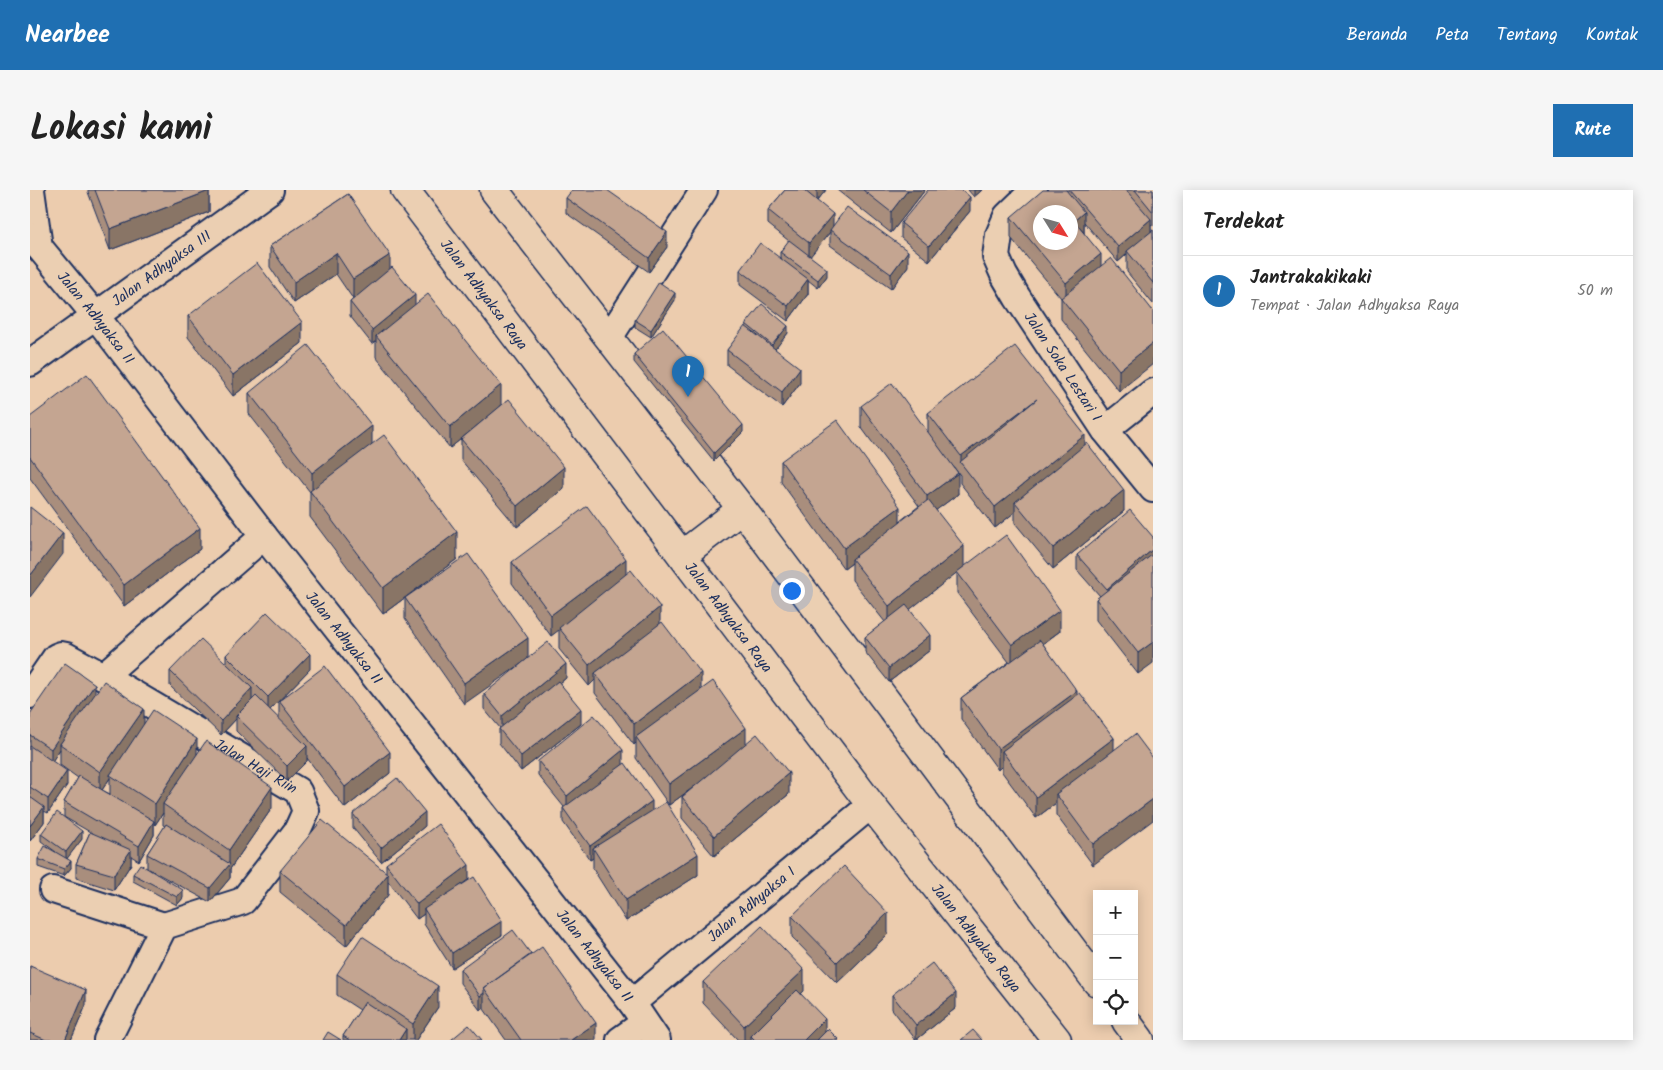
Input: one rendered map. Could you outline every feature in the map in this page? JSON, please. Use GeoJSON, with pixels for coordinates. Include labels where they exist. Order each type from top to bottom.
{"type":"FeatureCollection","features":[{"type":"Feature","properties":{"kind":"main road","name":"Jalan Adhyaksa Raya"},"geometry":{"type":"LineString","coordinates":[[405,190],[871,805],[1058,1040]]}},
{"type":"Feature","properties":{"kind":"main road"},"geometry":{"type":"LineString","coordinates":[[494,190],[742,509],[1095,980]]}},
{"type":"Feature","properties":{"kind":"main road"},"geometry":{"type":"LineString","coordinates":[[682,555],[742,509]]}},
{"type":"Feature","properties":{"kind":"main road"},"geometry":{"type":"LineString","coordinates":[[1129,1025],[1140,1040]]}},
{"type":"Feature","properties":{"kind":"street"},"geometry":{"type":"LineString","coordinates":[[31,190],[35,242]]}},
{"type":"Feature","properties":{"kind":"street","name":"Jalan Adhyaksa III"},"geometry":{"type":"LineString","coordinates":[[30,363],[270,190]]}},
{"type":"Feature","properties":{"kind":"street"},"geometry":{"type":"LineString","coordinates":[[609,338],[704,190]]}},
{"type":"Feature","properties":{"kind":"street","name":"Jalan Soka Lestari I"},"geometry":{"type":"LineString","coordinates":[[1034,190],[1007,216],[999,235],[996,257],[1004,275],[1105,430],[1153,489]]}},
{"type":"Feature","properties":{"kind":"street","name":"Jalan Adhyaksa II"},"geometry":{"type":"LineString","coordinates":[[35,242],[95,315],[264,536],[645,1022]]}},
{"type":"Feature","properties":{"kind":"street"},"geometry":{"type":"LineString","coordinates":[[1105,430],[1153,392]]}},
{"type":"Feature","properties":{"kind":"street"},"geometry":{"type":"LineString","coordinates":[[103,676],[264,536]]}},
{"type":"Feature","properties":{"kind":"street","name":"Jalan Haji Riin"},"geometry":{"type":"LineString","coordinates":[[30,695],[56,657],[66,656],[298,791],[306,811],[297,831],[243,901],[164,926]]}},
{"type":"Feature","properties":{"kind":"street","name":"Jalan Adhyaksa I"},"geometry":{"type":"LineString","coordinates":[[620,1040],[645,1022],[871,805]]}},
{"type":"Feature","properties":{"kind":"street"},"geometry":{"type":"LineString","coordinates":[[53,890],[164,926],[107,1040]]}},
{"type":"Feature","properties":{"kind":"building"},"geometry":{"type":"Polygon","coordinates":[[[95,190],[209,190],[209,191],[110,229],[95,190]]]}},
{"type":"Feature","properties":{"kind":"building"},"geometry":{"type":"Polygon","coordinates":[[[572,190],[607,190],[667,232],[649,258],[566,198],[572,190]]]}},
{"type":"Feature","properties":{"kind":"building"},"geometry":{"type":"Polygon","coordinates":[[[785,190],[804,190],[833,214],[809,243],[768,210],[785,190]]]}},
{"type":"Feature","properties":{"kind":"building"},"geometry":{"type":"Polygon","coordinates":[[[863,190],[908,190],[891,212],[863,190]]]}},
{"type":"Feature","properties":{"kind":"building"},"geometry":{"type":"Polygon","coordinates":[[[928,190],[962,190],[970,197],[929,246],[901,223],[928,190]]]}},
{"type":"Feature","properties":{"kind":"building"},"geometry":{"type":"Polygon","coordinates":[[[1043,190],[1066,190],[1084,212],[1078,217],[1078,205],[1033,205],[1033,243],[1011,217],[1043,190]]]}},
{"type":"Feature","properties":{"kind":"building"},"geometry":{"type":"Polygon","coordinates":[[[1069,190],[1126,190],[1151,219],[1118,247],[1069,190]]]}},
{"type":"Feature","properties":{"kind":"building"},"geometry":{"type":"Polygon","coordinates":[[[1135,190],[1153,190],[1153,212],[1135,190]]]}},
{"type":"Feature","properties":{"kind":"building"},"geometry":{"type":"Polygon","coordinates":[[[348,194],[390,255],[353,279],[336,253],[294,282],[270,246],[348,194]]]}},
{"type":"Feature","properties":{"kind":"building"},"geometry":{"type":"Polygon","coordinates":[[[847,207],[908,251],[891,274],[830,230],[847,207]]]}},
{"type":"Feature","properties":{"kind":"building"},"geometry":{"type":"Polygon","coordinates":[[[1078,226],[1101,254],[1066,283],[1038,250],[1078,250],[1078,226]]]}},
{"type":"Feature","properties":{"kind":"building"},"geometry":{"type":"Polygon","coordinates":[[[1153,230],[1153,283],[1127,251],[1153,230]]]}},
{"type":"Feature","properties":{"kind":"building"},"geometry":{"type":"Polygon","coordinates":[[[789,240],[827,269],[818,280],[780,252],[789,240]]]}},
{"type":"Feature","properties":{"kind":"building"},"geometry":{"type":"Polygon","coordinates":[[[760,243],[808,279],[788,306],[740,270],[760,243]]]}},
{"type":"Feature","properties":{"kind":"building"},"geometry":{"type":"Polygon","coordinates":[[[1111,258],[1153,311],[1153,343],[1119,370],[1061,298],[1111,258]]]}},
{"type":"Feature","properties":{"kind":"building"},"geometry":{"type":"Polygon","coordinates":[[[257,263],[302,322],[233,375],[188,316],[257,263]]]}},
{"type":"Feature","properties":{"kind":"building"},"geometry":{"type":"Polygon","coordinates":[[[392,267],[415,295],[372,330],[350,302],[392,267]]]}},
{"type":"Feature","properties":{"kind":"building"},"geometry":{"type":"Polygon","coordinates":[[[659,282],[675,293],[651,330],[635,320],[659,282]]]}},
{"type":"Feature","properties":{"kind":"building"},"geometry":{"type":"Polygon","coordinates":[[[428,294],[501,385],[450,427],[376,336],[428,294]]]}},
{"type":"Feature","properties":{"kind":"building"},"geometry":{"type":"Polygon","coordinates":[[[762,304],[788,326],[772,345],[746,324],[762,304]]]}},
{"type":"Feature","properties":{"kind":"building"},"geometry":{"type":"Polygon","coordinates":[[[745,326],[800,368],[782,392],[727,350],[745,326]]]}},
{"type":"Feature","properties":{"kind":"building"},"geometry":{"type":"Polygon","coordinates":[[[663,328],[743,425],[714,453],[634,354],[663,328]]]}},
{"type":"Feature","properties":{"kind":"building"},"geometry":{"type":"Polygon","coordinates":[[[308,345],[372,426],[312,473],[249,393],[308,345]]]}},
{"type":"Feature","properties":{"kind":"building"},"geometry":{"type":"Polygon","coordinates":[[[1015,346],[1085,435],[995,507],[960,462],[1037,399],[961,456],[928,413],[1015,346]]]}},
{"type":"Feature","properties":{"kind":"building"},"geometry":{"type":"Polygon","coordinates":[[[87,374],[200,528],[124,585],[30,457],[30,417],[87,374]]]}},
{"type":"Feature","properties":{"kind":"building"},"geometry":{"type":"Polygon","coordinates":[[[892,383],[958,473],[927,496],[861,406],[892,383]]]}},
{"type":"Feature","properties":{"kind":"building"},"geometry":{"type":"Polygon","coordinates":[[[509,399],[564,467],[517,506],[461,439],[509,399]]]}},
{"type":"Feature","properties":{"kind":"building"},"geometry":{"type":"Polygon","coordinates":[[[837,420],[900,507],[844,548],[781,461],[837,420]]]}},
{"type":"Feature","properties":{"kind":"building"},"geometry":{"type":"Polygon","coordinates":[[[384,435],[457,532],[383,588],[310,491],[384,435]]]}},
{"type":"Feature","properties":{"kind":"building"},"geometry":{"type":"Polygon","coordinates":[[[1087,443],[1124,490],[1053,548],[1015,502],[1087,443]]]}},
{"type":"Feature","properties":{"kind":"building"},"geometry":{"type":"Polygon","coordinates":[[[928,500],[964,546],[889,606],[852,559],[928,500]]]}},
{"type":"Feature","properties":{"kind":"building"},"geometry":{"type":"Polygon","coordinates":[[[587,506],[626,559],[551,615],[512,562],[587,506]]]}},
{"type":"Feature","properties":{"kind":"building"},"geometry":{"type":"Polygon","coordinates":[[[30,507],[63,533],[30,576],[30,507]]]}},
{"type":"Feature","properties":{"kind":"building"},"geometry":{"type":"Polygon","coordinates":[[[1130,510],[1153,537],[1153,549],[1107,589],[1077,555],[1130,510]]]}},
{"type":"Feature","properties":{"kind":"building"},"geometry":{"type":"Polygon","coordinates":[[[1006,535],[1060,610],[1012,645],[957,572],[1006,535]]]}},
{"type":"Feature","properties":{"kind":"building"},"geometry":{"type":"Polygon","coordinates":[[[468,554],[528,638],[464,683],[405,598],[468,554]]]}},
{"type":"Feature","properties":{"kind":"building"},"geometry":{"type":"Polygon","coordinates":[[[1153,554],[1153,642],[1138,653],[1096,599],[1153,554]]]}},
{"type":"Feature","properties":{"kind":"building"},"geometry":{"type":"Polygon","coordinates":[[[631,570],[660,607],[589,665],[559,628],[631,570]]]}},
{"type":"Feature","properties":{"kind":"building"},"geometry":{"type":"Polygon","coordinates":[[[906,605],[930,635],[889,668],[865,637],[906,605]]]}},
{"type":"Feature","properties":{"kind":"building"},"geometry":{"type":"Polygon","coordinates":[[[267,612],[310,654],[268,697],[226,655],[267,612]]]}},
{"type":"Feature","properties":{"kind":"building"},"geometry":{"type":"Polygon","coordinates":[[[662,622],[701,673],[634,724],[595,673],[662,622]]]}},
{"type":"Feature","properties":{"kind":"building"},"geometry":{"type":"Polygon","coordinates":[[[201,639],[252,688],[221,721],[170,671],[201,639]]]}},
{"type":"Feature","properties":{"kind":"building"},"geometry":{"type":"Polygon","coordinates":[[[1040,640],[1077,691],[998,749],[961,698],[1040,640]]]}},
{"type":"Feature","properties":{"kind":"building"},"geometry":{"type":"Polygon","coordinates":[[[548,642],[566,664],[502,716],[484,694],[548,642]]]}},
{"type":"Feature","properties":{"kind":"building"},"geometry":{"type":"Polygon","coordinates":[[[65,663],[95,684],[51,749],[30,735],[30,714],[65,663]]]}},
{"type":"Feature","properties":{"kind":"building"},"geometry":{"type":"Polygon","coordinates":[[[325,666],[390,752],[345,787],[279,701],[325,666]]]}},
{"type":"Feature","properties":{"kind":"building"},"geometry":{"type":"Polygon","coordinates":[[[104,681],[144,709],[100,772],[60,744],[104,681]]]}},
{"type":"Feature","properties":{"kind":"building"},"geometry":{"type":"Polygon","coordinates":[[[558,681],[581,709],[521,756],[499,729],[558,681]]]}},
{"type":"Feature","properties":{"kind":"building"},"geometry":{"type":"Polygon","coordinates":[[[713,681],[746,728],[669,784],[636,737],[713,681]]]}},
{"type":"Feature","properties":{"kind":"building"},"geometry":{"type":"Polygon","coordinates":[[[1080,693],[1114,738],[1036,797],[1002,751],[1080,693]]]}},
{"type":"Feature","properties":{"kind":"building"},"geometry":{"type":"Polygon","coordinates":[[[256,696],[307,746],[287,766],[236,716],[256,696]]]}},
{"type":"Feature","properties":{"kind":"building"},"geometry":{"type":"Polygon","coordinates":[[[153,710],[197,739],[155,804],[110,775],[153,710]]]}},
{"type":"Feature","properties":{"kind":"building"},"geometry":{"type":"Polygon","coordinates":[[[594,715],[623,750],[567,796],[538,761],[594,715]]]}},
{"type":"Feature","properties":{"kind":"building"},"geometry":{"type":"Polygon","coordinates":[[[757,734],[789,773],[714,836],[682,797],[757,734]]]}},
{"type":"Feature","properties":{"kind":"building"},"geometry":{"type":"Polygon","coordinates":[[[1135,734],[1153,758],[1153,799],[1093,844],[1056,794],[1135,734]]]}},
{"type":"Feature","properties":{"kind":"building"},"geometry":{"type":"Polygon","coordinates":[[[206,741],[272,787],[229,850],[163,804],[206,741]]]}},
{"type":"Feature","properties":{"kind":"building"},"geometry":{"type":"Polygon","coordinates":[[[30,746],[67,771],[48,799],[30,787],[30,746]]]}},
{"type":"Feature","properties":{"kind":"building"},"geometry":{"type":"Polygon","coordinates":[[[625,763],[652,801],[590,846],[563,808],[625,763]]]}},
{"type":"Feature","properties":{"kind":"building"},"geometry":{"type":"Polygon","coordinates":[[[79,776],[154,821],[139,846],[64,802],[79,776]]]}},
{"type":"Feature","properties":{"kind":"building"},"geometry":{"type":"Polygon","coordinates":[[[397,778],[425,812],[381,848],[353,814],[397,778]]]}},
{"type":"Feature","properties":{"kind":"building"},"geometry":{"type":"Polygon","coordinates":[[[30,797],[44,807],[30,826],[30,797]]]}},
{"type":"Feature","properties":{"kind":"building"},"geometry":{"type":"Polygon","coordinates":[[[666,802],[698,854],[626,900],[593,848],[666,802]]]}},
{"type":"Feature","properties":{"kind":"building"},"geometry":{"type":"Polygon","coordinates":[[[57,812],[82,831],[66,852],[41,834],[57,812]]]}},
{"type":"Feature","properties":{"kind":"building"},"geometry":{"type":"Polygon","coordinates":[[[322,820],[388,874],[346,925],[280,871],[322,820]]]}},
{"type":"Feature","properties":{"kind":"building"},"geometry":{"type":"Polygon","coordinates":[[[166,824],[230,864],[210,888],[147,854],[166,824]]]}},
{"type":"Feature","properties":{"kind":"building"},"geometry":{"type":"Polygon","coordinates":[[[438,824],[469,865],[417,904],[386,864],[438,824]]]}},
{"type":"Feature","properties":{"kind":"building"},"geometry":{"type":"Polygon","coordinates":[[[90,832],[131,850],[114,875],[76,864],[90,832]]]}},
{"type":"Feature","properties":{"kind":"building"},"geometry":{"type":"Polygon","coordinates":[[[45,846],[71,861],[64,869],[38,859],[45,846]]]}},
{"type":"Feature","properties":{"kind":"building"},"geometry":{"type":"Polygon","coordinates":[[[140,864],[183,890],[177,897],[133,874],[140,864]]]}},
{"type":"Feature","properties":{"kind":"building"},"geometry":{"type":"Polygon","coordinates":[[[844,866],[888,913],[837,962],[792,916],[844,866]]]}},
{"type":"Feature","properties":{"kind":"building"},"geometry":{"type":"Polygon","coordinates":[[[474,877],[502,921],[452,953],[424,909],[474,877]]]}},
{"type":"Feature","properties":{"kind":"building"},"geometry":{"type":"Polygon","coordinates":[[[762,926],[804,970],[744,1026],[703,982],[762,926]]]}},
{"type":"Feature","properties":{"kind":"building"},"geometry":{"type":"Polygon","coordinates":[[[513,930],[531,954],[484,988],[484,993],[480,996],[460,969],[513,930]]]}},
{"type":"Feature","properties":{"kind":"building"},"geometry":{"type":"Polygon","coordinates":[[[362,936],[438,986],[413,1024],[337,974],[362,936]]]}},
{"type":"Feature","properties":{"kind":"building"},"geometry":{"type":"Polygon","coordinates":[[[542,947],[596,1023],[571,1040],[521,1040],[484,988],[542,947]]]}},
{"type":"Feature","properties":{"kind":"building"},"geometry":{"type":"Polygon","coordinates":[[[932,963],[956,993],[916,1025],[892,995],[932,963]]]}},
{"type":"Feature","properties":{"kind":"building"},"geometry":{"type":"Polygon","coordinates":[[[30,966],[86,990],[65,1040],[46,1040],[30,1033],[30,966]]]}},
{"type":"Feature","properties":{"kind":"building"},"geometry":{"type":"Polygon","coordinates":[[[797,990],[825,1019],[804,1040],[755,1040],[751,1036],[797,990]]]}},
{"type":"Feature","properties":{"kind":"building"},"geometry":{"type":"Polygon","coordinates":[[[365,1002],[406,1029],[399,1040],[350,1040],[343,1036],[365,1002]]]}},
{"type":"Feature","properties":{"kind":"building"},"geometry":{"type":"Polygon","coordinates":[[[469,1025],[482,1040],[451,1040],[469,1025]]]}},
{"type":"Feature","properties":{"kind":"building"},"geometry":{"type":"Polygon","coordinates":[[[828,1029],[839,1040],[817,1040],[828,1029]]]}},
{"type":"Feature","properties":{"kind":"building"},"geometry":{"type":"Polygon","coordinates":[[[973,1030],[982,1040],[961,1040],[973,1030]]]}},
{"type":"Feature","properties":{"kind":"building"},"geometry":{"type":"Polygon","coordinates":[[[328,1032],[341,1040],[323,1040],[328,1032]]]}},
{"type":"Feature","properties":{"kind":"place","name":"Jantrakakikaki"},"geometry":{"type":"Point","coordinates":[688,397]}}]}
